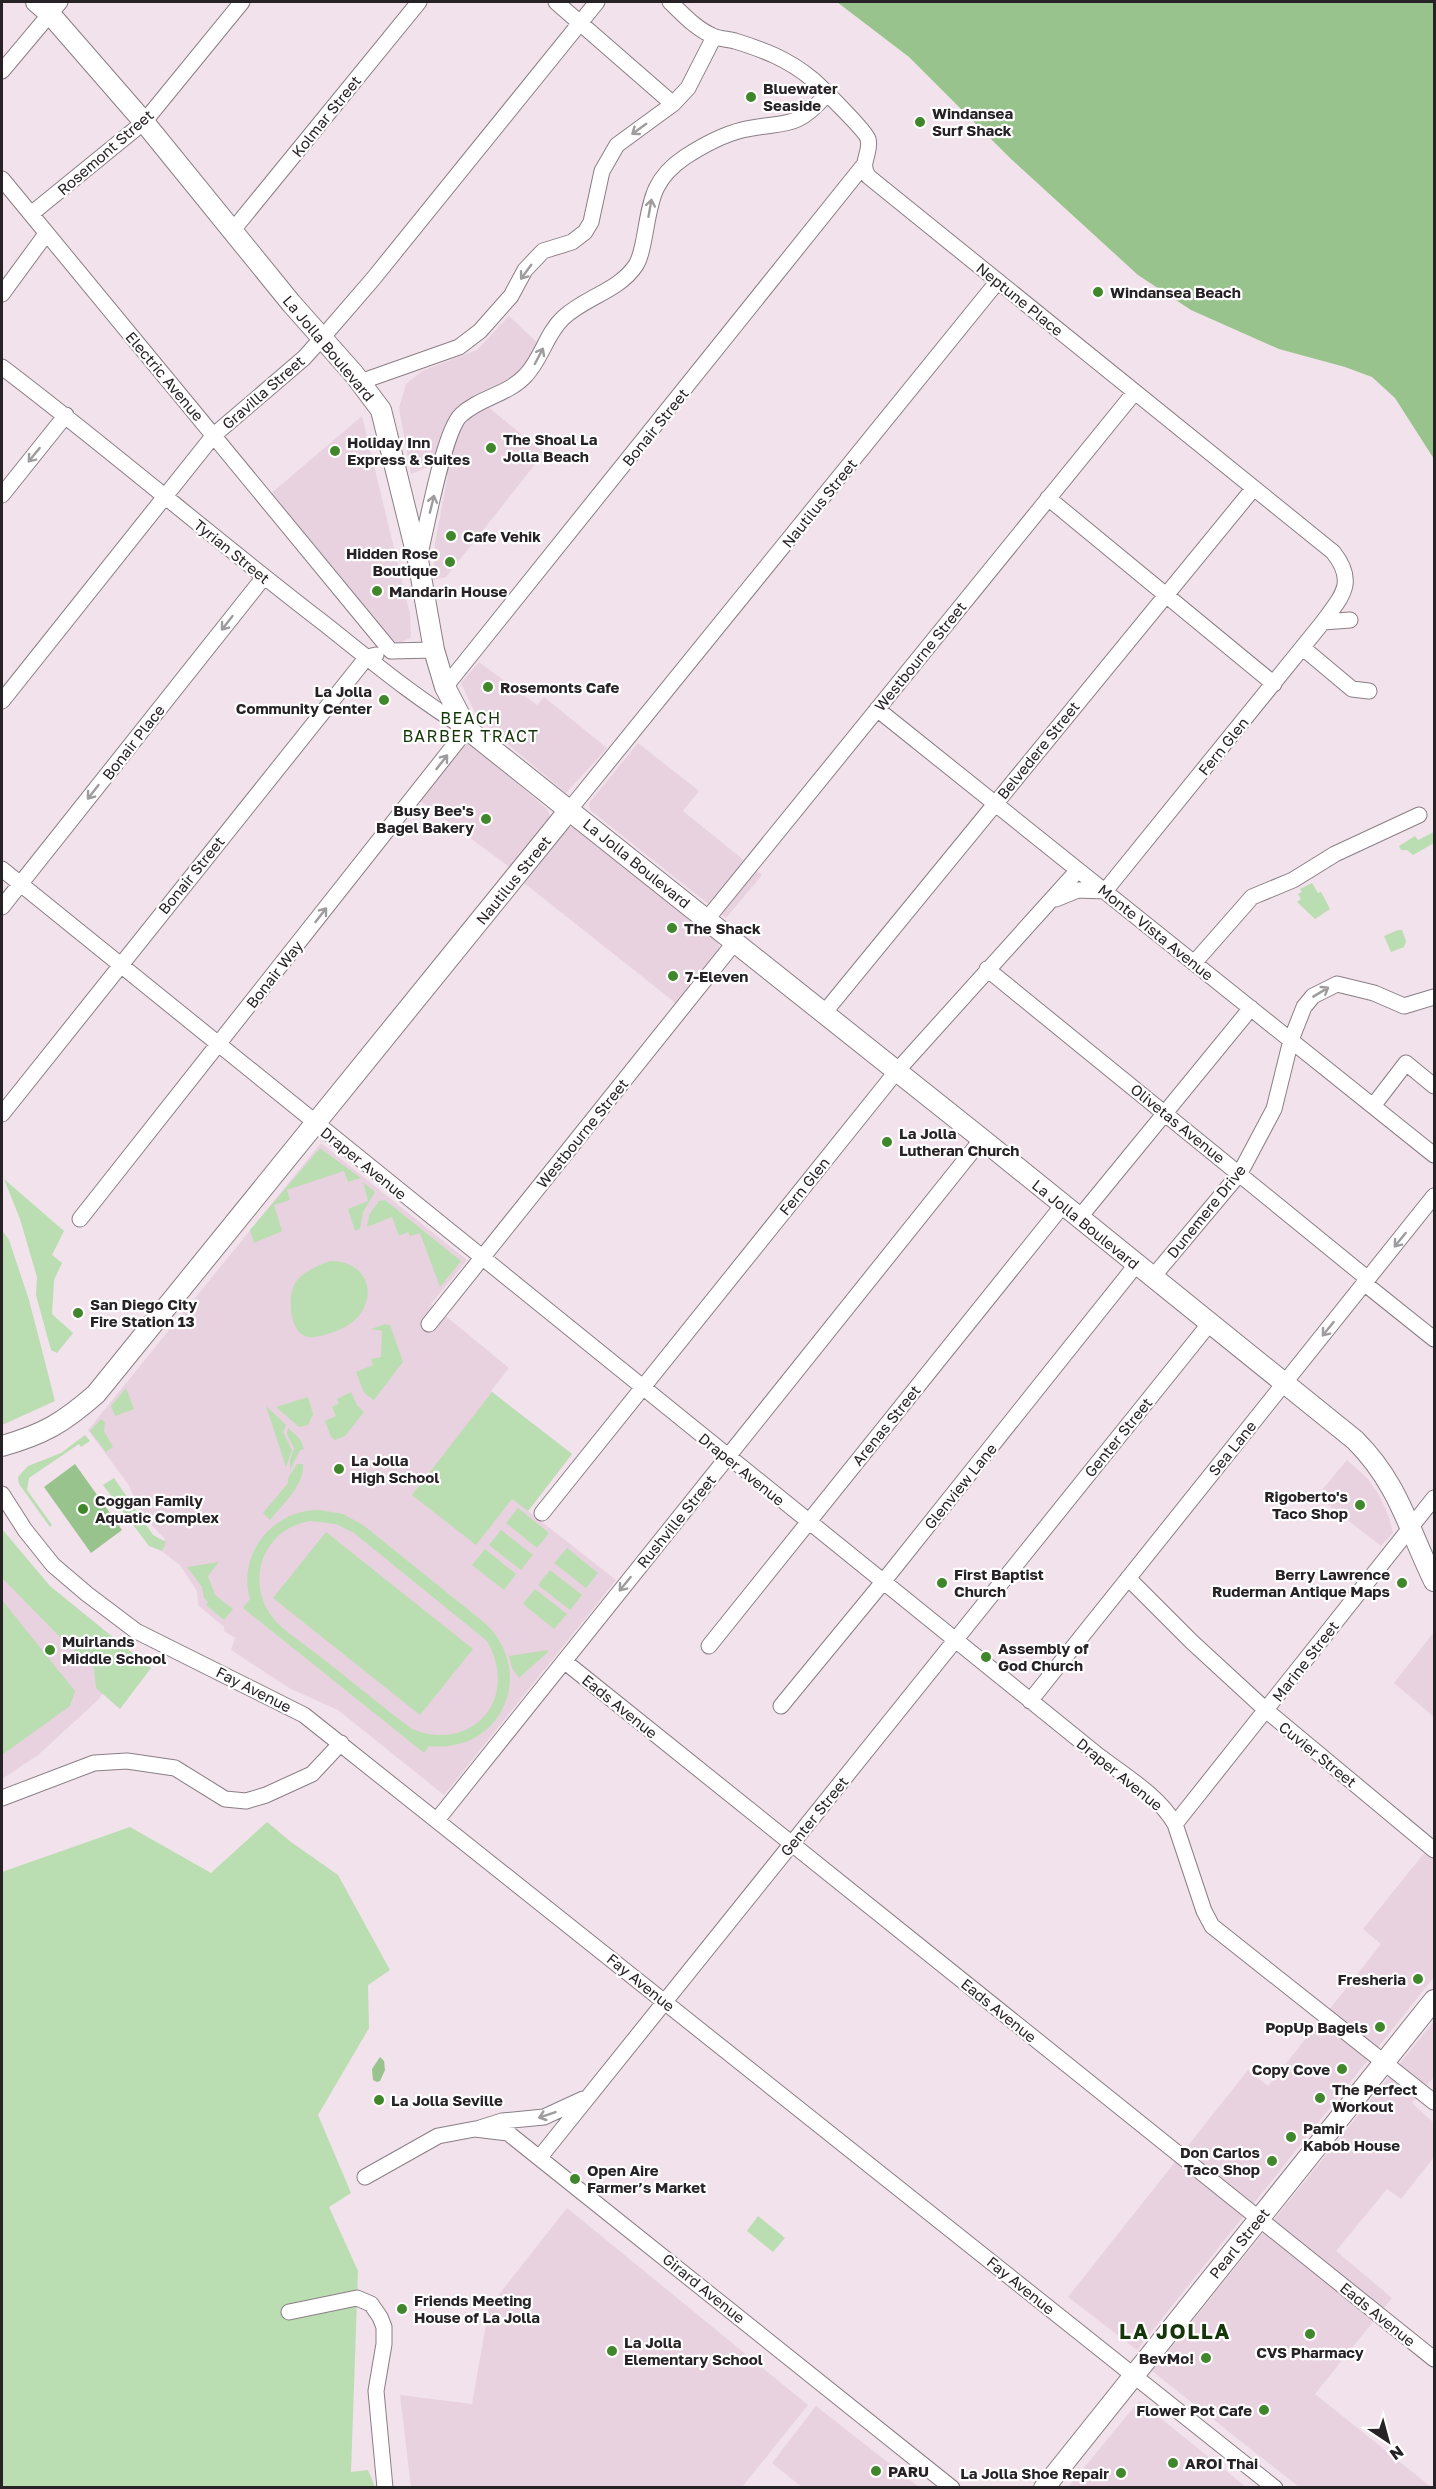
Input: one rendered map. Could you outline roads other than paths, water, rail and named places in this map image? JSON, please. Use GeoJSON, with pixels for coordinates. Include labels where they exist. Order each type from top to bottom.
{"type":"FeatureCollection","features":[{"type":"Feature","properties":{"kind":"main road","name":"La Jolla Boulevard"},"geometry":{"type":"LineString","coordinates":[[49,6],[381,410],[418,561],[434,650],[445,687],[467,729],[570,809],[1355,1440],[1386,1478],[1412,1526],[1434,1581]]}},
{"type":"Feature","properties":{"kind":"main road","name":"Nautilus Street"},"geometry":{"type":"LineString","coordinates":[[2,1446],[48,1431],[69,1418],[96,1394],[570,809]]}},
{"type":"Feature","properties":{"kind":"main road","name":"Pearl Street"},"geometry":{"type":"LineString","coordinates":[[1044,2487],[1434,2000]]}},
{"type":"Feature","properties":{"kind":"street","name":"Rosemont Street"},"geometry":{"type":"LineString","coordinates":[[31,214],[144,122],[242,2]]}},
{"type":"Feature","properties":{"kind":"street","name":"Kolmar Street"},"geometry":{"type":"LineString","coordinates":[[233,230],[419,2]]}},
{"type":"Feature","properties":{"kind":"street"},"geometry":{"type":"LineString","coordinates":[[556,2],[674,104]]}},
{"type":"Feature","properties":{"kind":"street","name":"Gravilla Street"},"geometry":{"type":"LineString","coordinates":[[2,701],[214,435],[304,358],[322,338],[373,279],[597,2]]}},
{"type":"Feature","properties":{"kind":"street"},"geometry":{"type":"LineString","coordinates":[[670,2],[700,29],[714,37],[768,51],[786,60],[815,81],[826,95],[865,132],[869,146],[863,166]]}},
{"type":"Feature","properties":{"kind":"street"},"geometry":{"type":"LineString","coordinates":[[2,71],[49,6]]}},
{"type":"Feature","properties":{"kind":"street"},"geometry":{"type":"LineString","coordinates":[[360,382],[459,348],[480,331],[511,296],[525,270],[543,251],[572,242],[585,232],[591,222],[602,171],[617,145],[674,104],[688,88],[714,37]]}},
{"type":"Feature","properties":{"kind":"street"},"geometry":{"type":"LineString","coordinates":[[418,561],[453,424],[467,409],[517,384],[538,360],[556,326],[564,318],[624,279],[637,264],[642,251],[653,191],[658,182],[683,158],[717,140],[742,130],[785,125],[810,113],[826,95]]}},
{"type":"Feature","properties":{"kind":"street","name":"Neptune Place"},"geometry":{"type":"LineString","coordinates":[[863,166],[869,177],[1333,552],[1341,563],[1346,583],[1343,594],[1323,622]]}},
{"type":"Feature","properties":{"kind":"street","name":"Bonair Street"},"geometry":{"type":"LineString","coordinates":[[445,687],[863,166]]}},
{"type":"Feature","properties":{"kind":"street","name":"Electric Avenue"},"geometry":{"type":"LineString","coordinates":[[2,179],[391,651]]}},
{"type":"Feature","properties":{"kind":"street"},"geometry":{"type":"LineString","coordinates":[[2,294],[46,234]]}},
{"type":"Feature","properties":{"kind":"street","name":"Nautilus Street"},"geometry":{"type":"LineString","coordinates":[[570,809],[998,281]]}},
{"type":"Feature","properties":{"kind":"street","name":"Tyrian Street"},"geometry":{"type":"LineString","coordinates":[[2,367],[66,415],[264,577],[433,709],[467,729]]}},
{"type":"Feature","properties":{"kind":"street","name":"Westbourne Street"},"geometry":{"type":"LineString","coordinates":[[707,919],[1134,393]]}},
{"type":"Feature","properties":{"kind":"street"},"geometry":{"type":"LineString","coordinates":[[2,495],[66,415]]}},
{"type":"Feature","properties":{"kind":"street","name":"Belvedere Street"},"geometry":{"type":"LineString","coordinates":[[824,1013],[1253,489]]}},
{"type":"Feature","properties":{"kind":"street"},"geometry":{"type":"LineString","coordinates":[[1048,498],[1274,684]]}},
{"type":"Feature","properties":{"kind":"street","name":"Bonair Place"},"geometry":{"type":"LineString","coordinates":[[2,907],[264,577]]}},
{"type":"Feature","properties":{"kind":"street"},"geometry":{"type":"LineString","coordinates":[[1323,622],[1350,620]]}},
{"type":"Feature","properties":{"kind":"street","name":"Fern Glen"},"geometry":{"type":"LineString","coordinates":[[1105,891],[1323,622]]}},
{"type":"Feature","properties":{"kind":"street"},"geometry":{"type":"LineString","coordinates":[[1303,648],[1352,688],[1369,691]]}},
{"type":"Feature","properties":{"kind":"street"},"geometry":{"type":"LineString","coordinates":[[367,657],[391,651],[434,650]]}},
{"type":"Feature","properties":{"kind":"street","name":"Bonair Street"},"geometry":{"type":"LineString","coordinates":[[2,1114],[367,657]]}},
{"type":"Feature","properties":{"kind":"street","name":"Monte Vista Avenue"},"geometry":{"type":"LineString","coordinates":[[877,709],[1434,1155]]}},
{"type":"Feature","properties":{"kind":"street","name":"Bonair Way"},"geometry":{"type":"LineString","coordinates":[[80,1219],[467,729]]}},
{"type":"Feature","properties":{"kind":"street"},"geometry":{"type":"LineString","coordinates":[[1194,963],[1252,897],[1293,880],[1335,854],[1419,815]]}},
{"type":"Feature","properties":{"kind":"street","name":"Draper Avenue"},"geometry":{"type":"LineString","coordinates":[[2,869],[1030,1701],[1153,1797],[1175,1824],[1204,1911],[1212,1926],[1434,2102]]}},
{"type":"Feature","properties":{"kind":"street","name":"Fern Glen"},"geometry":{"type":"LineString","coordinates":[[542,1513],[896,1072],[1078,870]]}},
{"type":"Feature","properties":{"kind":"street"},"geometry":{"type":"LineString","coordinates":[[1042,909],[1070,892],[1105,891]]}},
{"type":"Feature","properties":{"kind":"street","name":"Westbourne Street"},"geometry":{"type":"LineString","coordinates":[[429,1324],[735,942]]}},
{"type":"Feature","properties":{"kind":"street","name":"Olivetas Avenue"},"geometry":{"type":"LineString","coordinates":[[987,969],[1240,1173],[1434,1339]]}},
{"type":"Feature","properties":{"kind":"street","name":"Dunemere Drive"},"geometry":{"type":"LineString","coordinates":[[1152,1278],[1240,1173],[1274,1109],[1291,1040],[1308,1001],[1338,984],[1374,993],[1404,1006],[1434,997]]}},
{"type":"Feature","properties":{"kind":"street"},"geometry":{"type":"LineString","coordinates":[[1079,1218],[1251,1008]]}},
{"type":"Feature","properties":{"kind":"street"},"geometry":{"type":"LineString","coordinates":[[1373,1106],[1406,1063],[1434,1086]]}},
{"type":"Feature","properties":{"kind":"street","name":"Rushville Street"},"geometry":{"type":"LineString","coordinates":[[437,1820],[982,1139]]}},
{"type":"Feature","properties":{"kind":"street","name":"Sea Lane"},"geometry":{"type":"LineString","coordinates":[[1030,1701],[1434,1196]]}},
{"type":"Feature","properties":{"kind":"street","name":"Arenas Street"},"geometry":{"type":"LineString","coordinates":[[709,1646],[1063,1205]]}},
{"type":"Feature","properties":{"kind":"street","name":"Glenview Lane"},"geometry":{"type":"LineString","coordinates":[[781,1706],[884,1582],[1136,1265]]}},
{"type":"Feature","properties":{"kind":"street","name":"Genter Street"},"geometry":{"type":"LineString","coordinates":[[540,2157],[1210,1323]]}},
{"type":"Feature","properties":{"kind":"street","name":"Fay Avenue"},"geometry":{"type":"LineString","coordinates":[[2,1494],[25,1530],[53,1565],[87,1594],[136,1631],[304,1714],[1275,2487]]}},
{"type":"Feature","properties":{"kind":"street","name":"Marine Street"},"geometry":{"type":"LineString","coordinates":[[1175,1824],[1434,1498]]}},
{"type":"Feature","properties":{"kind":"street","name":"Cuvier Street"},"geometry":{"type":"LineString","coordinates":[[1128,1578],[1192,1642],[1267,1711],[1434,1850]]}},
{"type":"Feature","properties":{"kind":"street","name":"Eads Avenue"},"geometry":{"type":"LineString","coordinates":[[564,1661],[1434,2359]]}},
{"type":"Feature","properties":{"kind":"street"},"geometry":{"type":"LineString","coordinates":[[2,1798],[94,1763],[127,1761],[175,1768],[225,1799],[246,1801],[266,1795],[312,1774],[341,1743]]}},
{"type":"Feature","properties":{"kind":"street"},"geometry":{"type":"LineString","coordinates":[[364,2177],[438,2136],[502,2121],[534,2120],[588,2096]]}},
{"type":"Feature","properties":{"kind":"street"},"geometry":{"type":"LineString","coordinates":[[475,2129],[508,2133],[540,2157]]}},
{"type":"Feature","properties":{"kind":"street","name":"Girard Avenue"},"geometry":{"type":"LineString","coordinates":[[540,2157],[952,2487]]}},
{"type":"Feature","properties":{"kind":"street"},"geometry":{"type":"LineString","coordinates":[[289,2312],[357,2298],[370,2304],[380,2317],[384,2327],[384,2344],[376,2391],[385,2487]]}},
{"type":"Feature","properties":{"kind":"place","name":"Bluewater Seaside"},"geometry":{"type":"Point","coordinates":[751,97]}},
{"type":"Feature","properties":{"kind":"place","name":"Windansea Surf Shack"},"geometry":{"type":"Point","coordinates":[920,122]}},
{"type":"Feature","properties":{"kind":"place","name":"Windansea Beach"},"geometry":{"type":"Point","coordinates":[1098,292]}},
{"type":"Feature","properties":{"kind":"place","name":"The Shoal La Jolla Beach"},"geometry":{"type":"Point","coordinates":[491,448]}},
{"type":"Feature","properties":{"kind":"place","name":"Holiday Inn Express & Suites"},"geometry":{"type":"Point","coordinates":[335,451]}},
{"type":"Feature","properties":{"kind":"place","name":"Cafe Vehik"},"geometry":{"type":"Point","coordinates":[451,536]}},
{"type":"Feature","properties":{"kind":"place","name":"Hidden Rose Boutique"},"geometry":{"type":"Point","coordinates":[450,562]}},
{"type":"Feature","properties":{"kind":"place","name":"Mandarin House"},"geometry":{"type":"Point","coordinates":[377,591]}},
{"type":"Feature","properties":{"kind":"place","name":"Rosemonts Cafe"},"geometry":{"type":"Point","coordinates":[488,687]}},
{"type":"Feature","properties":{"kind":"place","name":"La Jolla Community Center"},"geometry":{"type":"Point","coordinates":[384,700]}},
{"type":"Feature","properties":{"kind":"place","name":"Busy Bee's Bagel Bakery"},"geometry":{"type":"Point","coordinates":[486,819]}},
{"type":"Feature","properties":{"kind":"place","name":"The Shack"},"geometry":{"type":"Point","coordinates":[672,928]}},
{"type":"Feature","properties":{"kind":"place","name":"7-Eleven"},"geometry":{"type":"Point","coordinates":[673,976]}},
{"type":"Feature","properties":{"kind":"place","name":"La Jolla Lutheran Church"},"geometry":{"type":"Point","coordinates":[887,1142]}},
{"type":"Feature","properties":{"kind":"place","name":"San Diego City Fire Station 13"},"geometry":{"type":"Point","coordinates":[78,1313]}},
{"type":"Feature","properties":{"kind":"place","name":"La Jolla High School"},"geometry":{"type":"Point","coordinates":[339,1469]}},
{"type":"Feature","properties":{"kind":"place","name":"Rigoberto's Taco Shop"},"geometry":{"type":"Point","coordinates":[1360,1505]}},
{"type":"Feature","properties":{"kind":"place","name":"Coggan Family Aquatic Complex"},"geometry":{"type":"Point","coordinates":[83,1509]}},
{"type":"Feature","properties":{"kind":"place","name":"First Baptist Church"},"geometry":{"type":"Point","coordinates":[942,1583]}},
{"type":"Feature","properties":{"kind":"place","name":"Berry Lawrence Ruderman Antique Maps"},"geometry":{"type":"Point","coordinates":[1402,1583]}},
{"type":"Feature","properties":{"kind":"place","name":"Muirlands Middle School"},"geometry":{"type":"Point","coordinates":[50,1650]}},
{"type":"Feature","properties":{"kind":"place","name":"Assembly of God Church"},"geometry":{"type":"Point","coordinates":[986,1657]}},
{"type":"Feature","properties":{"kind":"place","name":"Fresheria"},"geometry":{"type":"Point","coordinates":[1418,1979]}},
{"type":"Feature","properties":{"kind":"place","name":"PopUp Bagels"},"geometry":{"type":"Point","coordinates":[1380,2027]}},
{"type":"Feature","properties":{"kind":"place","name":"Copy Cove"},"geometry":{"type":"Point","coordinates":[1342,2069]}},
{"type":"Feature","properties":{"kind":"place","name":"The Perfect Workout"},"geometry":{"type":"Point","coordinates":[1320,2098]}},
{"type":"Feature","properties":{"kind":"place","name":"La Jolla Seville"},"geometry":{"type":"Point","coordinates":[379,2100]}},
{"type":"Feature","properties":{"kind":"place","name":"Pamir Kabob House"},"geometry":{"type":"Point","coordinates":[1291,2137]}},
{"type":"Feature","properties":{"kind":"place","name":"Don Carlos Taco Shop"},"geometry":{"type":"Point","coordinates":[1272,2161]}},
{"type":"Feature","properties":{"kind":"place","name":"Open Aire Farmer’s Market"},"geometry":{"type":"Point","coordinates":[575,2179]}},
{"type":"Feature","properties":{"kind":"place","name":"Friends Meeting House of La Jolla"},"geometry":{"type":"Point","coordinates":[402,2309]}},
{"type":"Feature","properties":{"kind":"place","name":"CVS Pharmacy"},"geometry":{"type":"Point","coordinates":[1310,2334]}},
{"type":"Feature","properties":{"kind":"place","name":"La Jolla Elementary School"},"geometry":{"type":"Point","coordinates":[612,2351]}},
{"type":"Feature","properties":{"kind":"place","name":"BevMo!"},"geometry":{"type":"Point","coordinates":[1206,2358]}},
{"type":"Feature","properties":{"kind":"place","name":"Flower Pot Cafe"},"geometry":{"type":"Point","coordinates":[1264,2410]}},
{"type":"Feature","properties":{"kind":"place","name":"AROI Thai"},"geometry":{"type":"Point","coordinates":[1173,2463]}},
{"type":"Feature","properties":{"kind":"place","name":"PARU"},"geometry":{"type":"Point","coordinates":[876,2471]}},
{"type":"Feature","properties":{"kind":"place","name":"La Jolla Shoe Repair"},"geometry":{"type":"Point","coordinates":[1121,2473]}},
{"type":"Feature","properties":{"kind":"district","name":"BEACH BARBER TRACT"},"geometry":{"type":"Point","coordinates":[471,727]}},
{"type":"Feature","properties":{"kind":"district","name":"LA JOLLA"},"geometry":{"type":"Point","coordinates":[1175,2331]}}]}
